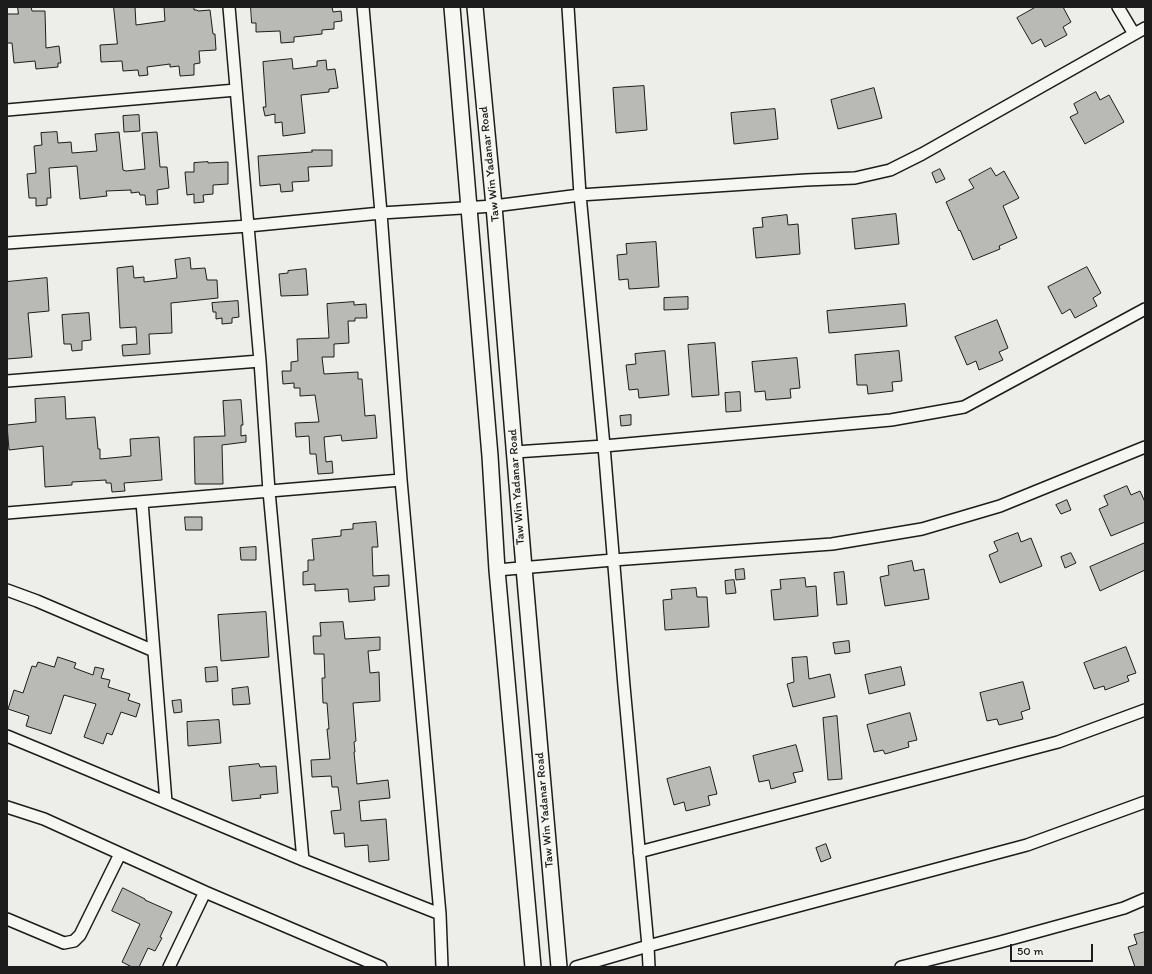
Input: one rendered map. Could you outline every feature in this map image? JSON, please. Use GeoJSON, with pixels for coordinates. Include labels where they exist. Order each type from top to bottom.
{"type":"FeatureCollection","features":[{"type":"Feature","properties":{"kind":"main road","name":"Taw Win Yadanar Road"},"geometry":{"type":"LineString","coordinates":[[452,7],[490,456],[497,570],[533,967]]}},
{"type":"Feature","properties":{"kind":"main road","name":"Taw Win Yadanar Road"},"geometry":{"type":"LineString","coordinates":[[475,7],[494,206],[559,967]]}},
{"type":"Feature","properties":{"kind":"street"},"geometry":{"type":"LineString","coordinates":[[229,7],[260,361],[269,491],[303,860]]}},
{"type":"Feature","properties":{"kind":"street"},"geometry":{"type":"LineString","coordinates":[[363,7],[381,213],[401,480],[440,914],[442,967]]}},
{"type":"Feature","properties":{"kind":"street"},"geometry":{"type":"LineString","coordinates":[[568,7],[580,195],[604,446],[650,967]]}},
{"type":"Feature","properties":{"kind":"street"},"geometry":{"type":"LineString","coordinates":[[1118,7],[1134,34]]}},
{"type":"Feature","properties":{"kind":"street"},"geometry":{"type":"LineString","coordinates":[[7,243],[248,226],[381,213],[494,206],[580,195],[856,178],[890,170],[922,154],[1145,28]]}},
{"type":"Feature","properties":{"kind":"street"},"geometry":{"type":"LineString","coordinates":[[7,110],[236,90]]}},
{"type":"Feature","properties":{"kind":"street"},"geometry":{"type":"LineString","coordinates":[[515,452],[604,446],[891,420],[964,407],[1145,309]]}},
{"type":"Feature","properties":{"kind":"street"},"geometry":{"type":"LineString","coordinates":[[7,381],[260,361]]}},
{"type":"Feature","properties":{"kind":"street"},"geometry":{"type":"LineString","coordinates":[[497,570],[832,544],[922,529],[1000,506],[1145,447]]}},
{"type":"Feature","properties":{"kind":"street"},"geometry":{"type":"LineString","coordinates":[[7,513],[401,480]]}},
{"type":"Feature","properties":{"kind":"street"},"geometry":{"type":"LineString","coordinates":[[142,502],[166,802]]}},
{"type":"Feature","properties":{"kind":"street"},"geometry":{"type":"LineString","coordinates":[[7,590],[37,601],[154,652]]}},
{"type":"Feature","properties":{"kind":"street"},"geometry":{"type":"LineString","coordinates":[[639,852],[1058,742],[1145,710]]}},
{"type":"Feature","properties":{"kind":"street"},"geometry":{"type":"LineString","coordinates":[[7,736],[303,860],[440,914]]}},
{"type":"Feature","properties":{"kind":"street"},"geometry":{"type":"LineString","coordinates":[[576,967],[648,946],[1027,844],[1145,802]]}},
{"type":"Feature","properties":{"kind":"street"},"geometry":{"type":"LineString","coordinates":[[7,807],[44,819],[204,892],[381,967]]}},
{"type":"Feature","properties":{"kind":"street"},"geometry":{"type":"LineString","coordinates":[[7,919],[64,943],[74,941],[80,935],[120,854]]}},
{"type":"Feature","properties":{"kind":"street"},"geometry":{"type":"LineString","coordinates":[[169,967],[204,892]]}},
{"type":"Feature","properties":{"kind":"street"},"geometry":{"type":"LineString","coordinates":[[901,967],[1124,908],[1145,899]]}},
{"type":"Feature","properties":{"kind":"building"},"geometry":{"type":"Polygon","coordinates":[[[18,7],[31,7],[32,11],[45,11],[46,48],[59,46],[61,63],[58,63],[58,67],[36,69],[35,61],[14,63],[12,43],[7,43],[7,14],[18,14],[18,7]]]}},
{"type":"Feature","properties":{"kind":"building"},"geometry":{"type":"Polygon","coordinates":[[[114,7],[135,7],[136,25],[165,21],[164,7],[194,7],[194,10],[198,11],[210,10],[213,34],[215,34],[216,50],[199,51],[200,63],[194,64],[194,75],[180,76],[179,66],[170,67],[170,64],[147,67],[148,75],[139,76],[138,70],[123,71],[122,61],[101,62],[100,45],[117,44],[114,7]]]}},
{"type":"Feature","properties":{"kind":"building"},"geometry":{"type":"Polygon","coordinates":[[[251,7],[332,7],[333,12],[341,11],[342,21],[334,22],[334,29],[322,30],[322,34],[294,37],[294,42],[281,43],[280,31],[256,32],[256,23],[252,23],[251,7]]]}},
{"type":"Feature","properties":{"kind":"building"},"geometry":{"type":"Polygon","coordinates":[[[1036,7],[1063,7],[1071,22],[1063,27],[1067,35],[1045,47],[1041,39],[1032,44],[1017,18],[1036,7]]]}},
{"type":"Feature","properties":{"kind":"building"},"geometry":{"type":"Polygon","coordinates":[[[292,59],[293,69],[317,66],[317,61],[326,60],[327,70],[335,69],[338,88],[329,89],[329,92],[301,95],[305,133],[283,136],[282,122],[275,123],[275,114],[265,116],[263,107],[266,107],[263,62],[292,59]]]}},
{"type":"Feature","properties":{"kind":"building"},"geometry":{"type":"Polygon","coordinates":[[[644,86],[647,130],[616,133],[613,88],[644,86]]]}},
{"type":"Feature","properties":{"kind":"building"},"geometry":{"type":"Polygon","coordinates":[[[874,88],[882,118],[838,129],[831,100],[874,88]]]}},
{"type":"Feature","properties":{"kind":"building"},"geometry":{"type":"Polygon","coordinates":[[[1096,92],[1100,100],[1109,95],[1124,122],[1085,144],[1070,117],[1078,113],[1074,104],[1096,92]]]}},
{"type":"Feature","properties":{"kind":"building"},"geometry":{"type":"Polygon","coordinates":[[[775,109],[778,139],[734,144],[731,113],[775,109]]]}},
{"type":"Feature","properties":{"kind":"building"},"geometry":{"type":"Polygon","coordinates":[[[139,115],[140,131],[124,132],[123,116],[139,115]]]}},
{"type":"Feature","properties":{"kind":"building"},"geometry":{"type":"Polygon","coordinates":[[[57,132],[58,143],[71,142],[72,153],[97,151],[95,134],[119,132],[123,170],[126,171],[145,169],[142,133],[157,132],[160,167],[167,167],[169,188],[157,190],[158,204],[146,205],[145,195],[140,195],[139,192],[131,193],[131,190],[106,191],[107,196],[80,199],[77,166],[49,168],[51,198],[47,198],[47,205],[36,206],[36,198],[29,198],[27,174],[36,173],[34,146],[42,145],[41,133],[57,132]]]}},
{"type":"Feature","properties":{"kind":"building"},"geometry":{"type":"Polygon","coordinates":[[[312,150],[332,150],[332,166],[308,167],[309,181],[292,182],[293,191],[281,192],[280,184],[260,186],[258,156],[312,152],[312,150]]]}},
{"type":"Feature","properties":{"kind":"building"},"geometry":{"type":"Polygon","coordinates":[[[228,162],[228,184],[213,185],[213,194],[203,195],[204,202],[194,203],[194,194],[187,195],[185,172],[194,172],[194,163],[228,162]]]}},
{"type":"Feature","properties":{"kind":"building"},"geometry":{"type":"Polygon","coordinates":[[[991,168],[996,176],[1004,171],[1019,198],[1003,206],[1017,238],[999,246],[1000,249],[973,260],[946,202],[974,188],[969,180],[991,168]]]}},
{"type":"Feature","properties":{"kind":"building"},"geometry":{"type":"Polygon","coordinates":[[[940,169],[945,179],[936,183],[932,173],[940,169]]]}},
{"type":"Feature","properties":{"kind":"building"},"geometry":{"type":"Polygon","coordinates":[[[896,214],[899,244],[855,249],[852,219],[896,214]]]}},
{"type":"Feature","properties":{"kind":"building"},"geometry":{"type":"Polygon","coordinates":[[[787,215],[788,225],[798,224],[800,254],[756,258],[753,228],[763,227],[762,218],[787,215]]]}},
{"type":"Feature","properties":{"kind":"building"},"geometry":{"type":"Polygon","coordinates":[[[656,242],[659,287],[629,289],[628,279],[619,280],[617,255],[627,254],[626,244],[656,242]]]}},
{"type":"Feature","properties":{"kind":"building"},"geometry":{"type":"Polygon","coordinates":[[[190,258],[191,269],[205,268],[207,280],[217,280],[218,298],[171,303],[172,333],[149,334],[150,354],[123,356],[122,345],[137,344],[136,327],[120,328],[117,268],[133,266],[134,278],[144,277],[144,282],[177,278],[175,260],[190,258]]]}},
{"type":"Feature","properties":{"kind":"building"},"geometry":{"type":"Polygon","coordinates":[[[1087,267],[1101,293],[1093,298],[1097,306],[1075,318],[1070,309],[1062,314],[1048,287],[1087,267]]]}},
{"type":"Feature","properties":{"kind":"building"},"geometry":{"type":"Polygon","coordinates":[[[306,269],[308,295],[281,296],[279,274],[288,273],[288,271],[306,269]]]}},
{"type":"Feature","properties":{"kind":"building"},"geometry":{"type":"Polygon","coordinates":[[[47,278],[49,311],[28,313],[32,357],[7,359],[7,282],[47,278]]]}},
{"type":"Feature","properties":{"kind":"building"},"geometry":{"type":"Polygon","coordinates":[[[688,297],[688,309],[664,310],[664,298],[688,297]]]}},
{"type":"Feature","properties":{"kind":"building"},"geometry":{"type":"Polygon","coordinates":[[[238,301],[239,317],[232,318],[232,323],[222,324],[222,318],[216,319],[216,312],[213,312],[212,303],[238,301]]]}},
{"type":"Feature","properties":{"kind":"building"},"geometry":{"type":"Polygon","coordinates":[[[354,302],[354,305],[366,304],[367,318],[355,318],[355,321],[348,321],[349,343],[334,344],[334,357],[322,357],[324,374],[358,372],[358,379],[362,379],[365,416],[375,415],[377,438],[342,441],[341,435],[324,437],[326,462],[332,461],[333,473],[318,474],[316,454],[310,454],[309,436],[296,437],[295,423],[319,422],[315,395],[300,396],[300,388],[294,388],[294,383],[283,384],[282,371],[291,371],[291,362],[298,361],[297,339],[329,338],[327,304],[354,302]]]}},
{"type":"Feature","properties":{"kind":"building"},"geometry":{"type":"Polygon","coordinates":[[[905,304],[907,326],[829,333],[827,311],[905,304]]]}},
{"type":"Feature","properties":{"kind":"building"},"geometry":{"type":"Polygon","coordinates":[[[89,313],[91,340],[82,341],[82,350],[72,351],[71,344],[64,344],[62,315],[89,313]]]}},
{"type":"Feature","properties":{"kind":"building"},"geometry":{"type":"Polygon","coordinates":[[[997,320],[1008,348],[999,352],[1003,360],[979,370],[976,361],[967,365],[955,337],[997,320]]]}},
{"type":"Feature","properties":{"kind":"building"},"geometry":{"type":"Polygon","coordinates":[[[715,343],[719,395],[692,397],[688,345],[715,343]]]}},
{"type":"Feature","properties":{"kind":"building"},"geometry":{"type":"Polygon","coordinates":[[[665,351],[669,395],[639,398],[638,389],[629,390],[626,365],[636,364],[635,354],[665,351]]]}},
{"type":"Feature","properties":{"kind":"building"},"geometry":{"type":"Polygon","coordinates":[[[899,351],[902,381],[892,382],[893,391],[868,394],[867,385],[857,385],[855,355],[899,351]]]}},
{"type":"Feature","properties":{"kind":"building"},"geometry":{"type":"Polygon","coordinates":[[[797,358],[800,388],[790,389],[791,398],[766,400],[765,391],[755,392],[752,362],[797,358]]]}},
{"type":"Feature","properties":{"kind":"building"},"geometry":{"type":"Polygon","coordinates":[[[740,392],[741,411],[726,412],[725,393],[740,392]]]}},
{"type":"Feature","properties":{"kind":"building"},"geometry":{"type":"Polygon","coordinates":[[[65,397],[66,419],[95,417],[100,459],[131,456],[130,439],[159,437],[162,480],[124,483],[125,491],[112,492],[111,483],[106,483],[106,480],[72,482],[72,485],[45,487],[43,446],[9,450],[7,425],[36,422],[35,399],[65,397]]]}},
{"type":"Feature","properties":{"kind":"building"},"geometry":{"type":"Polygon","coordinates":[[[241,400],[243,425],[241,425],[241,436],[246,435],[246,442],[222,445],[223,484],[195,484],[194,437],[225,436],[223,401],[241,400]]]}},
{"type":"Feature","properties":{"kind":"building"},"geometry":{"type":"Polygon","coordinates":[[[631,415],[631,425],[621,426],[620,416],[631,415]]]}},
{"type":"Feature","properties":{"kind":"building"},"geometry":{"type":"Polygon","coordinates":[[[1127,486],[1131,495],[1140,491],[1145,502],[1145,522],[1111,536],[1099,509],[1108,505],[1104,496],[1127,486]]]}},
{"type":"Feature","properties":{"kind":"building"},"geometry":{"type":"Polygon","coordinates":[[[1067,500],[1071,510],[1061,514],[1056,505],[1067,500]]]}},
{"type":"Feature","properties":{"kind":"building"},"geometry":{"type":"Polygon","coordinates":[[[185,517],[202,517],[202,530],[186,530],[185,517]]]}},
{"type":"Feature","properties":{"kind":"building"},"geometry":{"type":"Polygon","coordinates":[[[376,522],[378,547],[372,547],[373,576],[389,575],[389,586],[374,587],[375,600],[349,602],[348,589],[315,591],[315,584],[303,585],[303,572],[308,571],[308,560],[314,560],[312,539],[341,536],[341,530],[353,529],[353,524],[376,522]]]}},
{"type":"Feature","properties":{"kind":"building"},"geometry":{"type":"Polygon","coordinates":[[[1018,533],[1021,542],[1031,538],[1042,566],[1000,583],[989,555],[998,551],[994,542],[1018,533]]]}},
{"type":"Feature","properties":{"kind":"building"},"geometry":{"type":"Polygon","coordinates":[[[1145,543],[1145,570],[1100,591],[1090,567],[1145,543]]]}},
{"type":"Feature","properties":{"kind":"building"},"geometry":{"type":"Polygon","coordinates":[[[256,547],[256,560],[241,560],[240,548],[256,547]]]}},
{"type":"Feature","properties":{"kind":"building"},"geometry":{"type":"Polygon","coordinates":[[[1071,553],[1076,563],[1065,568],[1061,557],[1071,553]]]}},
{"type":"Feature","properties":{"kind":"building"},"geometry":{"type":"Polygon","coordinates":[[[912,561],[914,571],[924,569],[929,599],[885,606],[880,577],[889,575],[888,566],[912,561]]]}},
{"type":"Feature","properties":{"kind":"building"},"geometry":{"type":"Polygon","coordinates":[[[744,569],[745,579],[736,580],[735,570],[744,569]]]}},
{"type":"Feature","properties":{"kind":"building"},"geometry":{"type":"Polygon","coordinates":[[[844,572],[847,604],[837,605],[834,573],[844,572]]]}},
{"type":"Feature","properties":{"kind":"building"},"geometry":{"type":"Polygon","coordinates":[[[805,578],[806,587],[816,586],[818,616],[774,620],[771,590],[781,589],[780,580],[805,578]]]}},
{"type":"Feature","properties":{"kind":"building"},"geometry":{"type":"Polygon","coordinates":[[[734,580],[736,593],[726,594],[725,581],[734,580]]]}},
{"type":"Feature","properties":{"kind":"building"},"geometry":{"type":"Polygon","coordinates":[[[696,588],[697,597],[707,597],[709,627],[665,630],[663,600],[672,599],[671,590],[696,588]]]}},
{"type":"Feature","properties":{"kind":"building"},"geometry":{"type":"Polygon","coordinates":[[[266,612],[269,657],[221,661],[218,615],[266,612]]]}},
{"type":"Feature","properties":{"kind":"building"},"geometry":{"type":"Polygon","coordinates":[[[343,622],[345,639],[380,637],[380,650],[368,651],[370,673],[379,672],[380,701],[353,703],[356,741],[354,742],[354,752],[357,784],[388,780],[390,798],[359,801],[361,821],[386,819],[389,860],[369,862],[368,845],[345,847],[344,833],[334,834],[331,811],[341,810],[338,787],[332,787],[331,776],[312,777],[311,760],[330,759],[327,729],[329,729],[327,703],[323,703],[322,678],[325,678],[324,654],[314,654],[313,636],[321,636],[320,623],[343,622]]]}},
{"type":"Feature","properties":{"kind":"building"},"geometry":{"type":"Polygon","coordinates":[[[849,641],[850,652],[835,654],[833,643],[849,641]]]}},
{"type":"Feature","properties":{"kind":"building"},"geometry":{"type":"Polygon","coordinates":[[[1126,647],[1136,673],[1127,676],[1129,681],[1105,690],[1104,686],[1094,689],[1084,663],[1126,647]]]}},
{"type":"Feature","properties":{"kind":"building"},"geometry":{"type":"Polygon","coordinates":[[[58,657],[76,663],[74,668],[93,675],[95,667],[104,669],[101,678],[110,680],[108,687],[130,694],[128,700],[140,704],[136,717],[121,712],[112,735],[107,733],[103,744],[84,737],[96,704],[64,695],[51,734],[26,726],[29,716],[8,709],[14,690],[23,693],[32,666],[36,667],[38,662],[54,667],[58,657]]]}},
{"type":"Feature","properties":{"kind":"building"},"geometry":{"type":"Polygon","coordinates":[[[807,657],[809,679],[830,674],[835,697],[793,707],[787,684],[794,682],[792,658],[807,657]]]}},
{"type":"Feature","properties":{"kind":"building"},"geometry":{"type":"Polygon","coordinates":[[[217,667],[218,681],[206,682],[205,668],[217,667]]]}},
{"type":"Feature","properties":{"kind":"building"},"geometry":{"type":"Polygon","coordinates":[[[901,667],[905,685],[869,694],[865,675],[901,667]]]}},
{"type":"Feature","properties":{"kind":"building"},"geometry":{"type":"Polygon","coordinates":[[[1023,682],[1030,709],[1021,712],[1023,719],[999,725],[997,719],[987,721],[980,693],[1023,682]]]}},
{"type":"Feature","properties":{"kind":"building"},"geometry":{"type":"Polygon","coordinates":[[[248,687],[250,704],[233,705],[232,689],[248,687]]]}},
{"type":"Feature","properties":{"kind":"building"},"geometry":{"type":"Polygon","coordinates":[[[181,700],[182,712],[174,713],[172,701],[181,700]]]}},
{"type":"Feature","properties":{"kind":"building"},"geometry":{"type":"Polygon","coordinates":[[[910,713],[917,740],[908,742],[909,747],[885,754],[883,750],[874,752],[867,725],[910,713]]]}},
{"type":"Feature","properties":{"kind":"building"},"geometry":{"type":"Polygon","coordinates":[[[837,716],[842,779],[828,780],[823,718],[837,716]]]}},
{"type":"Feature","properties":{"kind":"building"},"geometry":{"type":"Polygon","coordinates":[[[219,720],[221,743],[188,746],[187,722],[219,720]]]}},
{"type":"Feature","properties":{"kind":"building"},"geometry":{"type":"Polygon","coordinates":[[[796,745],[803,771],[793,773],[796,782],[771,789],[769,780],[759,782],[753,756],[796,745]]]}},
{"type":"Feature","properties":{"kind":"building"},"geometry":{"type":"Polygon","coordinates":[[[259,764],[260,767],[276,766],[278,793],[260,795],[261,798],[232,801],[229,767],[259,764]]]}},
{"type":"Feature","properties":{"kind":"building"},"geometry":{"type":"Polygon","coordinates":[[[710,767],[717,794],[708,796],[710,805],[686,811],[684,802],[674,805],[667,779],[710,767]]]}},
{"type":"Feature","properties":{"kind":"building"},"geometry":{"type":"Polygon","coordinates":[[[826,844],[831,858],[821,862],[816,848],[826,844]]]}},
{"type":"Feature","properties":{"kind":"building"},"geometry":{"type":"Polygon","coordinates":[[[123,888],[172,912],[160,937],[162,938],[155,951],[148,948],[139,967],[132,967],[122,962],[140,924],[112,911],[123,888]]]}},
{"type":"Feature","properties":{"kind":"building"},"geometry":{"type":"Polygon","coordinates":[[[1145,932],[1145,967],[1135,967],[1128,947],[1137,944],[1134,935],[1145,932]]]}}]}
